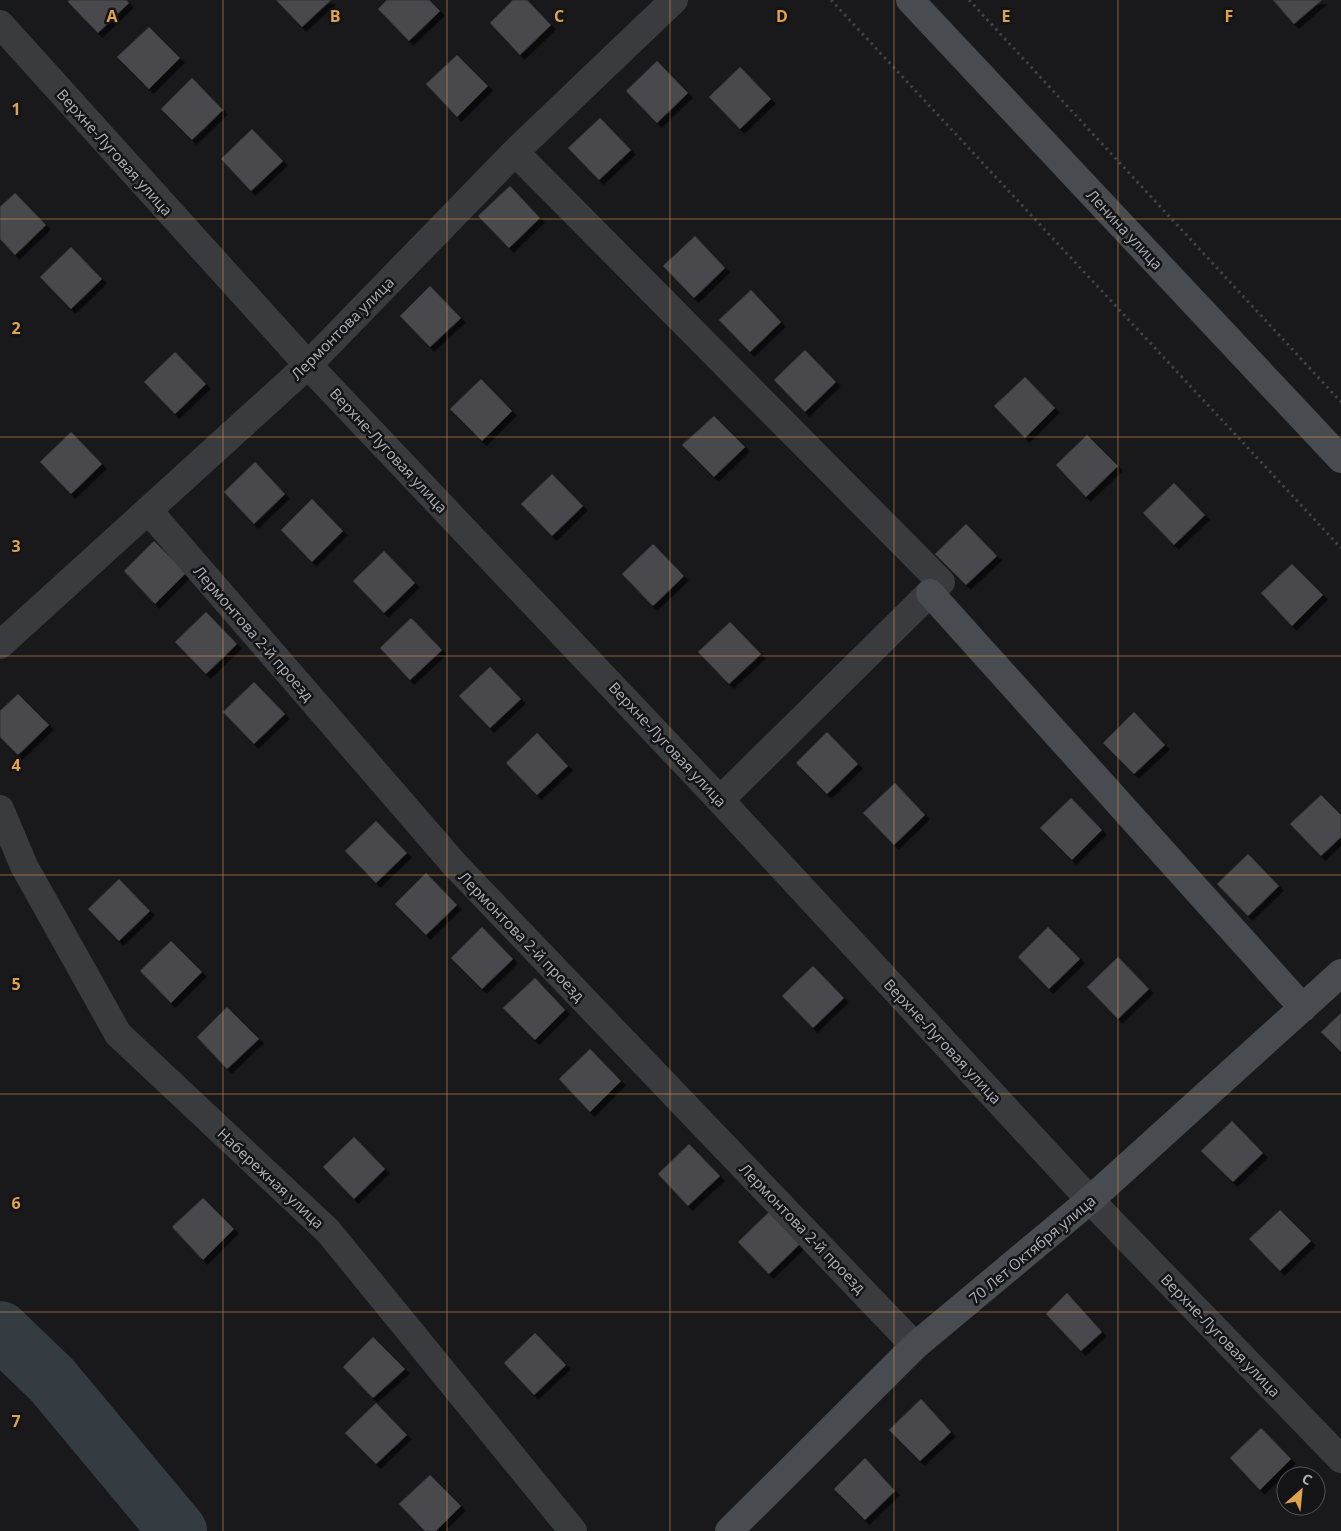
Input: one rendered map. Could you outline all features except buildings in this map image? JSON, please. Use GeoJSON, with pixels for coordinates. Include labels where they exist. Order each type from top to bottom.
{"type":"FeatureCollection","features":[{"type":"Feature","properties":{"kind":"street","name":"Лермонтова улица"},"geometry":{"type":"LineString","coordinates":[[0,645],[308,365],[515,152],[674,0]]}},
{"type":"Feature","properties":{"kind":"street","name":"Ленина улица"},"geometry":{"type":"LineString","coordinates":[[910,0],[1341,459]]}},
{"type":"Feature","properties":{"kind":"street","name":"Верхне-Луговая улица"},"geometry":{"type":"LineString","coordinates":[[0,24],[308,365],[720,800],[1090,1200],[1341,1459]]}},
{"type":"Feature","properties":{"kind":"street"},"geometry":{"type":"LineString","coordinates":[[515,152],[935,587],[1303,1008]]}},
{"type":"Feature","properties":{"kind":"street","name":"Лермонтова 2-й проезд"},"geometry":{"type":"LineString","coordinates":[[148,510],[454,865],[915,1346]]}},
{"type":"Feature","properties":{"kind":"street"},"geometry":{"type":"LineString","coordinates":[[720,800],[935,587]]}},
{"type":"Feature","properties":{"kind":"street","name":"Набережная улица"},"geometry":{"type":"LineString","coordinates":[[0,809],[24,866],[118,1034],[328,1231],[572,1531]]}},
{"type":"Feature","properties":{"kind":"street","name":"70 Лет Октября улица"},"geometry":{"type":"LineString","coordinates":[[729,1531],[915,1346],[1090,1200],[1341,973]]}},
{"type":"Feature","properties":{"kind":"path"},"geometry":{"type":"LineString","coordinates":[[831,0],[1341,548]]}},
{"type":"Feature","properties":{"kind":"path"},"geometry":{"type":"LineString","coordinates":[[969,0],[1341,402]]}},
{"type":"Feature","properties":{"kind":"waterway"},"geometry":{"type":"LineString","coordinates":[[0,1330],[52,1380],[178,1531]]}}]}
